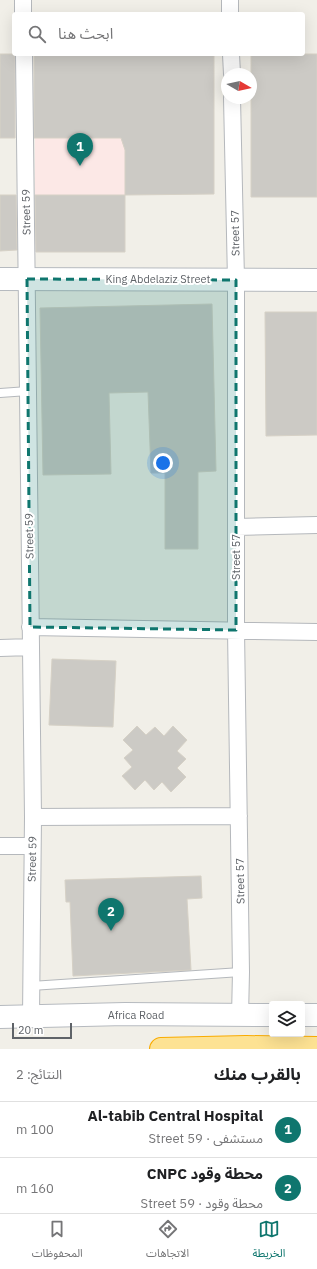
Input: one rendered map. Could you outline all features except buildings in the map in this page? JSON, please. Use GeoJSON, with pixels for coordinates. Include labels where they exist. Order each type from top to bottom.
{"type":"FeatureCollection","features":[{"type":"Feature","properties":{"kind":"highway"},"geometry":{"type":"LineString","coordinates":[[161,1049],[246,1047],[317,1048]]}},
{"type":"Feature","properties":{"kind":"street"},"geometry":{"type":"LineString","coordinates":[[23,0],[24,12]]}},
{"type":"Feature","properties":{"kind":"street"},"geometry":{"type":"LineString","coordinates":[[230,0],[230,12]]}},
{"type":"Feature","properties":{"kind":"street","name":"Street 59"},"geometry":{"type":"LineString","coordinates":[[24,56],[33,817],[31,1017]]}},
{"type":"Feature","properties":{"kind":"street"},"geometry":{"type":"LineString","coordinates":[[231,56],[232,68]]}},
{"type":"Feature","properties":{"kind":"street","name":"Street 57"},"geometry":{"type":"LineString","coordinates":[[232,104],[236,280],[236,630],[241,972],[240,1016]]}},
{"type":"Feature","properties":{"kind":"street","name":"King Abdelaziz Street"},"geometry":{"type":"LineString","coordinates":[[0,279],[317,280]]}},
{"type":"Feature","properties":{"kind":"street"},"geometry":{"type":"LineString","coordinates":[[236,527],[317,525]]}},
{"type":"Feature","properties":{"kind":"street"},"geometry":{"type":"LineString","coordinates":[[30,627],[317,632]]}},
{"type":"Feature","properties":{"kind":"street"},"geometry":{"type":"LineString","coordinates":[[0,648],[31,647]]}},
{"type":"Feature","properties":{"kind":"street"},"geometry":{"type":"LineString","coordinates":[[33,817],[239,816]]}},
{"type":"Feature","properties":{"kind":"street"},"geometry":{"type":"LineString","coordinates":[[0,846],[32,846]]}},
{"type":"Feature","properties":{"kind":"street","name":"Africa Road"},"geometry":{"type":"LineString","coordinates":[[0,1017],[125,1014],[269,1015]]}},
{"type":"Feature","properties":{"kind":"street"},"geometry":{"type":"LineString","coordinates":[[305,1015],[317,1015]]}},
{"type":"Feature","properties":{"kind":"lane"},"geometry":{"type":"LineString","coordinates":[[0,393],[28,391]]}},
{"type":"Feature","properties":{"kind":"lane"},"geometry":{"type":"LineString","coordinates":[[31,986],[241,972]]}},
{"type":"Feature","properties":{"kind":"highlighted area"},"geometry":{"type":"Polygon","coordinates":[[[27,279],[236,280],[236,630],[30,627],[27,279]]]}},
{"type":"Feature","properties":{"kind":"shaded area"},"geometry":{"type":"Polygon","coordinates":[[[35,138],[125,138],[125,195],[35,195],[35,138]]]}},
{"type":"Feature","properties":{"kind":"place","name":"Al-tabib Central Hospital"},"geometry":{"type":"Point","coordinates":[80,166]}},
{"type":"Feature","properties":{"kind":"place","name":"محطة وقود CNPC"},"geometry":{"type":"Point","coordinates":[111,931]}}]}
